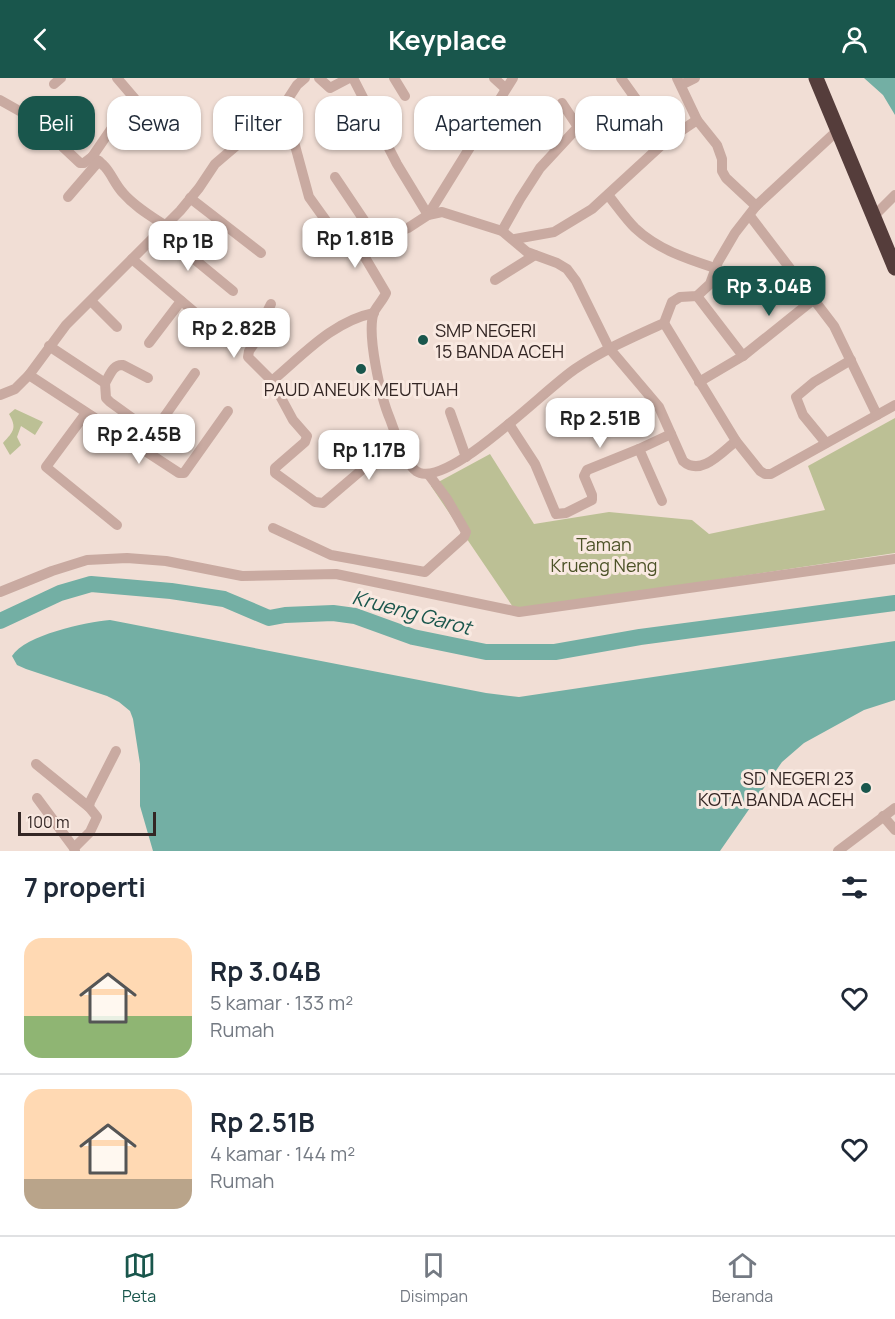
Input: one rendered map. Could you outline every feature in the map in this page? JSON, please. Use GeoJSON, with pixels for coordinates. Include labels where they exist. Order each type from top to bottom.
{"type":"FeatureCollection","features":[{"type":"Feature","properties":{"kind":"highway"},"geometry":{"type":"LineString","coordinates":[[816,78],[895,268]]}},
{"type":"Feature","properties":{"kind":"street"},"geometry":{"type":"LineString","coordinates":[[68,197],[96,159],[101,142],[132,106],[135,99],[117,78]]}},
{"type":"Feature","properties":{"kind":"street"},"geometry":{"type":"LineString","coordinates":[[319,78],[330,88],[351,78],[397,164],[428,215]]}},
{"type":"Feature","properties":{"kind":"street"},"geometry":{"type":"LineString","coordinates":[[394,78],[405,96]]}},
{"type":"Feature","properties":{"kind":"street"},"geometry":{"type":"LineString","coordinates":[[494,78],[505,88]]}},
{"type":"Feature","properties":{"kind":"street"},"geometry":{"type":"LineString","coordinates":[[428,215],[513,78]]}},
{"type":"Feature","properties":{"kind":"street"},"geometry":{"type":"LineString","coordinates":[[621,78],[634,96]]}},
{"type":"Feature","properties":{"kind":"street"},"geometry":{"type":"LineString","coordinates":[[695,78],[679,82],[697,120],[720,152],[722,171],[726,178],[756,206]]}},
{"type":"Feature","properties":{"kind":"street"},"geometry":{"type":"LineString","coordinates":[[289,96],[298,80]]}},
{"type":"Feature","properties":{"kind":"street"},"geometry":{"type":"LineString","coordinates":[[0,100],[32,118],[81,164],[96,159]]}},
{"type":"Feature","properties":{"kind":"street"},"geometry":{"type":"LineString","coordinates":[[563,105],[578,127],[563,143]]}},
{"type":"Feature","properties":{"kind":"street"},"geometry":{"type":"LineString","coordinates":[[685,128],[697,120]]}},
{"type":"Feature","properties":{"kind":"street"},"geometry":{"type":"LineString","coordinates":[[296,150],[309,197],[337,236],[345,243],[360,249],[386,293],[374,313],[372,347],[386,412],[410,465],[417,473],[429,475],[466,457],[573,370],[609,348],[664,323],[672,302],[680,297],[697,296],[710,284],[715,268],[735,233],[756,206],[838,130]]}},
{"type":"Feature","properties":{"kind":"street"},"geometry":{"type":"LineString","coordinates":[[0,395],[15,389],[29,375],[49,346],[163,228],[230,150]]}},
{"type":"Feature","properties":{"kind":"street"},"geometry":{"type":"LineString","coordinates":[[502,231],[540,168],[557,150]]}},
{"type":"Feature","properties":{"kind":"street"},"geometry":{"type":"LineString","coordinates":[[515,240],[554,231],[592,209],[656,150]]}},
{"type":"Feature","properties":{"kind":"street"},"geometry":{"type":"LineString","coordinates":[[96,159],[110,171],[118,187],[131,202],[233,291]]}},
{"type":"Feature","properties":{"kind":"street"},"geometry":{"type":"LineString","coordinates":[[335,177],[378,241]]}},
{"type":"Feature","properties":{"kind":"street"},"geometry":{"type":"LineString","coordinates":[[608,195],[635,227],[649,239],[682,258],[715,268]]}},
{"type":"Feature","properties":{"kind":"street"},"geometry":{"type":"LineString","coordinates":[[874,216],[895,195]]}},
{"type":"Feature","properties":{"kind":"street"},"geometry":{"type":"LineString","coordinates":[[190,198],[261,253]]}},
{"type":"Feature","properties":{"kind":"street"},"geometry":{"type":"LineString","coordinates":[[360,249],[408,228],[428,215],[442,213],[502,231],[527,252],[557,262],[567,269],[576,281],[609,348],[659,407],[683,461],[694,467],[708,462],[736,441]]}},
{"type":"Feature","properties":{"kind":"street"},"geometry":{"type":"LineString","coordinates":[[750,216],[834,326],[877,415]]}},
{"type":"Feature","properties":{"kind":"street"},"geometry":{"type":"LineString","coordinates":[[495,280],[535,255]]}},
{"type":"Feature","properties":{"kind":"street"},"geometry":{"type":"LineString","coordinates":[[132,259],[206,321]]}},
{"type":"Feature","properties":{"kind":"street"},"geometry":{"type":"LineString","coordinates":[[697,296],[742,356]]}},
{"type":"Feature","properties":{"kind":"street"},"geometry":{"type":"LineString","coordinates":[[699,382],[742,356],[813,300]]}},
{"type":"Feature","properties":{"kind":"street"},"geometry":{"type":"LineString","coordinates":[[91,301],[117,327]]}},
{"type":"Feature","properties":{"kind":"street"},"geometry":{"type":"LineString","coordinates":[[149,343],[181,301]]}},
{"type":"Feature","properties":{"kind":"street"},"geometry":{"type":"LineString","coordinates":[[271,304],[264,318],[262,332],[249,351],[248,357],[272,381],[293,420],[307,436],[305,441],[274,470],[315,502],[323,503],[398,439]]}},
{"type":"Feature","properties":{"kind":"street"},"geometry":{"type":"LineString","coordinates":[[236,313],[262,332]]}},
{"type":"Feature","properties":{"kind":"street"},"geometry":{"type":"LineString","coordinates":[[272,381],[336,328],[357,316],[374,313]]}},
{"type":"Feature","properties":{"kind":"street"},"geometry":{"type":"LineString","coordinates":[[664,323],[736,441],[765,474],[771,474],[895,405]]}},
{"type":"Feature","properties":{"kind":"street"},"geometry":{"type":"LineString","coordinates":[[49,346],[105,382]]}},
{"type":"Feature","properties":{"kind":"street"},"geometry":{"type":"LineString","coordinates":[[826,443],[803,415],[796,398],[814,382],[851,360]]}},
{"type":"Feature","properties":{"kind":"street"},"geometry":{"type":"LineString","coordinates":[[148,378],[118,364],[105,382],[106,398],[152,430]]}},
{"type":"Feature","properties":{"kind":"street"},"geometry":{"type":"LineString","coordinates":[[140,448],[195,373]]}},
{"type":"Feature","properties":{"kind":"street"},"geometry":{"type":"LineString","coordinates":[[29,375],[178,473],[184,473],[228,411]]}},
{"type":"Feature","properties":{"kind":"street"},"geometry":{"type":"LineString","coordinates":[[450,412],[466,457]]}},
{"type":"Feature","properties":{"kind":"street"},"geometry":{"type":"LineString","coordinates":[[86,413],[46,467],[117,525]]}},
{"type":"Feature","properties":{"kind":"street"},"geometry":{"type":"LineString","coordinates":[[509,424],[535,464],[556,514],[566,513],[592,500],[584,476],[587,470],[639,450],[671,434]]}},
{"type":"Feature","properties":{"kind":"street"},"geometry":{"type":"LineString","coordinates":[[639,450],[663,501]]}},
{"type":"Feature","properties":{"kind":"street"},"geometry":{"type":"LineString","coordinates":[[273,528],[330,555],[425,572],[464,537],[466,532],[447,499],[429,475]]}},
{"type":"Feature","properties":{"kind":"street"},"geometry":{"type":"LineString","coordinates":[[0,592],[87,560],[127,558],[166,561],[242,576],[336,574],[519,612],[895,559]]}},
{"type":"Feature","properties":{"kind":"street"},"geometry":{"type":"LineString","coordinates":[[89,807],[91,797],[116,751]]}},
{"type":"Feature","properties":{"kind":"street"},"geometry":{"type":"LineString","coordinates":[[36,764],[89,807],[97,817],[95,824],[74,849],[37,798]]}},
{"type":"Feature","properties":{"kind":"street"},"geometry":{"type":"LineString","coordinates":[[838,851],[895,807]]}},
{"type":"Feature","properties":{"kind":"street"},"geometry":{"type":"LineString","coordinates":[[883,816],[895,830]]}},
{"type":"Feature","properties":{"kind":"green space"},"geometry":{"type":"Polygon","coordinates":[[[15,409],[43,422],[35,435],[21,426],[17,437],[21,445],[10,455],[3,443],[13,429],[9,414],[15,409]]]}},
{"type":"Feature","properties":{"kind":"green space","name":"Taman Krueng Neng"},"geometry":{"type":"Polygon","coordinates":[[[895,418],[895,553],[515,610],[431,486],[490,454],[534,524],[609,512],[692,520],[709,534],[825,510],[808,466],[895,418]]]}},
{"type":"Feature","properties":{"kind":"water"},"geometry":{"type":"Polygon","coordinates":[[[864,78],[895,78],[895,115],[883,95],[864,78]]]}},
{"type":"Feature","properties":{"kind":"water"},"geometry":{"type":"Polygon","coordinates":[[[110,620],[486,693],[519,697],[895,641],[895,700],[864,710],[804,743],[782,762],[720,851],[153,851],[140,806],[140,764],[130,711],[107,696],[17,665],[12,656],[29,642],[42,636],[72,627],[110,620]]]}},
{"type":"Feature","properties":{"kind":"waterway","name":"Krueng Garot"},"geometry":{"type":"LineString","coordinates":[[0,621],[60,593],[91,584],[171,591],[224,599],[269,618],[333,613],[355,616],[413,637],[486,652],[555,652],[640,637],[895,603]]}},
{"type":"Feature","properties":{"kind":"place","name":"SMP NEGERI 15 BANDA ACEH"},"geometry":{"type":"Point","coordinates":[423,340]}},
{"type":"Feature","properties":{"kind":"place","name":"PAUD ANEUK MEUTUAH"},"geometry":{"type":"Point","coordinates":[361,369]}},
{"type":"Feature","properties":{"kind":"place","name":"SD NEGERI 23 KOTA BANDA ACEH"},"geometry":{"type":"Point","coordinates":[866,788]}}]}
